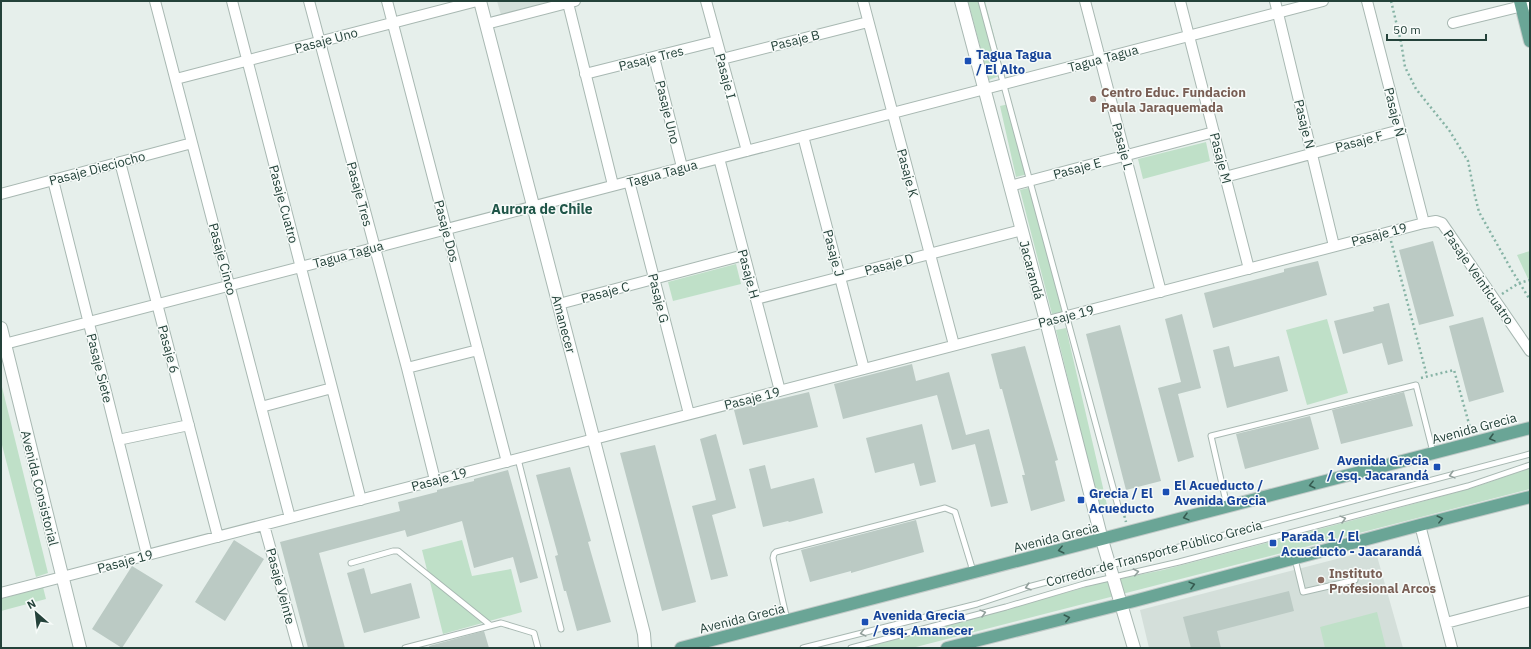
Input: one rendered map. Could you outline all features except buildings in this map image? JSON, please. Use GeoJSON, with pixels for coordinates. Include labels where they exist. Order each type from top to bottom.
{"type":"FeatureCollection","features":[{"type":"Feature","properties":{"kind":"main road"},"geometry":{"type":"LineString","coordinates":[[1524,4],[1530,41]]}},
{"type":"Feature","properties":{"kind":"main road","name":"Avenida Grecia"},"geometry":{"type":"LineString","coordinates":[[681,648],[1530,428]]}},
{"type":"Feature","properties":{"kind":"main road"},"geometry":{"type":"LineString","coordinates":[[947,648],[1420,525],[1530,498]]}},
{"type":"Feature","properties":{"kind":"street","name":"Pasaje Cinco"},"geometry":{"type":"LineString","coordinates":[[155,1],[290,518]]}},
{"type":"Feature","properties":{"kind":"street","name":"Pasaje Cuatro"},"geometry":{"type":"LineString","coordinates":[[232,1],[361,500]]}},
{"type":"Feature","properties":{"kind":"street","name":"Pasaje Tres"},"geometry":{"type":"LineString","coordinates":[[309,1],[407,368],[435,480]]}},
{"type":"Feature","properties":{"kind":"street","name":"Pasaje Dos"},"geometry":{"type":"LineString","coordinates":[[387,1],[507,462]]}},
{"type":"Feature","properties":{"kind":"street","name":"Pasaje Uno"},"geometry":{"type":"LineString","coordinates":[[176,79],[478,1]]}},
{"type":"Feature","properties":{"kind":"street","name":"Amanecer"},"geometry":{"type":"LineString","coordinates":[[478,1],[486,24],[593,438],[641,624],[645,648]]}},
{"type":"Feature","properties":{"kind":"street","name":"Pasaje I"},"geometry":{"type":"LineString","coordinates":[[706,1],[746,151]]}},
{"type":"Feature","properties":{"kind":"street","name":"Pasaje K"},"geometry":{"type":"LineString","coordinates":[[863,1],[954,345]]}},
{"type":"Feature","properties":{"kind":"street","name":"Jacarandá"},"geometry":{"type":"LineString","coordinates":[[961,1],[1112,578],[1134,648]]}},
{"type":"Feature","properties":{"kind":"street","name":"Pasaje L"},"geometry":{"type":"LineString","coordinates":[[1085,1],[1161,292]]}},
{"type":"Feature","properties":{"kind":"street","name":"Pasaje M"},"geometry":{"type":"LineString","coordinates":[[1180,1],[1249,268]]}},
{"type":"Feature","properties":{"kind":"street","name":"Pasaje N"},"geometry":{"type":"LineString","coordinates":[[1275,1],[1334,246]]}},
{"type":"Feature","properties":{"kind":"street","name":"Tagua Tagua"},"geometry":{"type":"LineString","coordinates":[[3,345],[1323,1]]}},
{"type":"Feature","properties":{"kind":"street","name":"Pasaje Ñ"},"geometry":{"type":"LineString","coordinates":[[1366,1],[1424,222]]}},
{"type":"Feature","properties":{"kind":"street"},"geometry":{"type":"LineString","coordinates":[[486,24],[571,2],[585,74],[613,185]]}},
{"type":"Feature","properties":{"kind":"street"},"geometry":{"type":"LineString","coordinates":[[1453,23],[1524,4]]}},
{"type":"Feature","properties":{"kind":"street","name":"Pasaje B"},"geometry":{"type":"LineString","coordinates":[[722,58],[868,22]]}},
{"type":"Feature","properties":{"kind":"street","name":"Pasaje Tres"},"geometry":{"type":"LineString","coordinates":[[585,74],[717,41]]}},
{"type":"Feature","properties":{"kind":"street","name":"Pasaje Uno"},"geometry":{"type":"LineString","coordinates":[[654,57],[682,168]]}},
{"type":"Feature","properties":{"kind":"street","name":"Pasaje F"},"geometry":{"type":"LineString","coordinates":[[1226,177],[1400,130]]}},
{"type":"Feature","properties":{"kind":"street","name":"Pasaje E"},"geometry":{"type":"LineString","coordinates":[[1010,186],[1214,132]]}},
{"type":"Feature","properties":{"kind":"street","name":"Pasaje J"},"geometry":{"type":"LineString","coordinates":[[804,136],[864,369]]}},
{"type":"Feature","properties":{"kind":"street","name":"Pasaje Dieciocho"},"geometry":{"type":"LineString","coordinates":[[1,194],[192,143]]}},
{"type":"Feature","properties":{"kind":"street","name":"Pasaje H"},"geometry":{"type":"LineString","coordinates":[[719,158],[780,391]]}},
{"type":"Feature","properties":{"kind":"street","name":"Pasaje 6"},"geometry":{"type":"LineString","coordinates":[[120,162],[218,536]]}},
{"type":"Feature","properties":{"kind":"street","name":"Pasaje Siete"},"geometry":{"type":"LineString","coordinates":[[53,180],[146,555]]}},
{"type":"Feature","properties":{"kind":"street","name":"Pasaje G"},"geometry":{"type":"LineString","coordinates":[[629,181],[689,414]]}},
{"type":"Feature","properties":{"kind":"street","name":"Pasaje 19"},"geometry":{"type":"LineString","coordinates":[[1,593],[507,462],[593,438],[1046,322],[1424,222],[1436,221],[1442,223]]}},
{"type":"Feature","properties":{"kind":"street","name":"Pasaje Veinticuatro"},"geometry":{"type":"LineString","coordinates":[[1442,223],[1530,351]]}},
{"type":"Feature","properties":{"kind":"street","name":"Pasaje D"},"geometry":{"type":"LineString","coordinates":[[756,299],[1022,230]]}},
{"type":"Feature","properties":{"kind":"street","name":"Pasaje C"},"geometry":{"type":"LineString","coordinates":[[558,304],[744,255]]}},
{"type":"Feature","properties":{"kind":"street","name":"Avenida Consistorial"},"geometry":{"type":"LineString","coordinates":[[1,328],[3,345],[80,648]]}},
{"type":"Feature","properties":{"kind":"street"},"geometry":{"type":"LineString","coordinates":[[407,368],[478,350]]}},
{"type":"Feature","properties":{"kind":"street"},"geometry":{"type":"LineString","coordinates":[[261,407],[332,388]]}},
{"type":"Feature","properties":{"kind":"street"},"geometry":{"type":"LineString","coordinates":[[118,440],[189,424]]}},
{"type":"Feature","properties":{"kind":"street","name":"Pasaje Veinte"},"geometry":{"type":"LineString","coordinates":[[264,525],[298,648]]}},
{"type":"Feature","properties":{"kind":"street"},"geometry":{"type":"LineString","coordinates":[[1420,525],[1452,648]]}},
{"type":"Feature","properties":{"kind":"street"},"geometry":{"type":"LineString","coordinates":[[1446,623],[1530,601]]}},
{"type":"Feature","properties":{"kind":"lane"},"geometry":{"type":"LineString","coordinates":[[981,1],[1118,506]]}},
{"type":"Feature","properties":{"kind":"lane"},"geometry":{"type":"LineString","coordinates":[[1227,506],[1211,436],[1416,385],[1433,453]]}},
{"type":"Feature","properties":{"kind":"lane","name":"Corredor de Transporte Público Grecia"},"geometry":{"type":"LineString","coordinates":[[803,648],[977,604],[1028,587],[1109,565],[1530,454]]}},
{"type":"Feature","properties":{"kind":"lane"},"geometry":{"type":"LineString","coordinates":[[518,459],[561,629]]}},
{"type":"Feature","properties":{"kind":"lane","name":"Corredor de Transporte Público Grecia"},"geometry":{"type":"LineString","coordinates":[[851,648],[1006,607],[1084,584],[1224,550],[1468,486],[1530,465]]}},
{"type":"Feature","properties":{"kind":"lane"},"geometry":{"type":"LineString","coordinates":[[788,621],[773,558],[776,552],[945,508],[955,512],[974,573]]}},
{"type":"Feature","properties":{"kind":"lane"},"geometry":{"type":"LineString","coordinates":[[351,563],[393,551],[398,551],[490,625]]}},
{"type":"Feature","properties":{"kind":"lane"},"geometry":{"type":"LineString","coordinates":[[1294,558],[1303,592],[1355,580]]}},
{"type":"Feature","properties":{"kind":"lane"},"geometry":{"type":"LineString","coordinates":[[405,648],[501,623],[534,633],[538,648]]}},
{"type":"Feature","properties":{"kind":"path"},"geometry":{"type":"LineString","coordinates":[[1391,1],[1401,42],[1404,67],[1416,89],[1449,130],[1468,160],[1479,212],[1530,300]]}},
{"type":"Feature","properties":{"kind":"path"},"geometry":{"type":"LineString","coordinates":[[1388,232],[1427,376]]}},
{"type":"Feature","properties":{"kind":"path"},"geometry":{"type":"LineString","coordinates":[[1494,299],[1519,283],[1530,280]]}},
{"type":"Feature","properties":{"kind":"shaded area"},"geometry":{"type":"Polygon","coordinates":[[[497,1],[556,1],[501,15],[497,1]]]}},
{"type":"Feature","properties":{"kind":"shaded area","name":"Instituto Profesional Arcos"},"geometry":{"type":"Polygon","coordinates":[[[1375,549],[1403,648],[1149,648],[1140,610],[1375,549]]]}},
{"type":"Feature","properties":{"kind":"green space"},"geometry":{"type":"Polygon","coordinates":[[[968,1],[985,1],[1004,74],[989,80],[968,1]]]}},
{"type":"Feature","properties":{"kind":"green space"},"geometry":{"type":"Polygon","coordinates":[[[1009,104],[1028,174],[1016,177],[1000,106],[1009,104]]]}},
{"type":"Feature","properties":{"kind":"green space"},"geometry":{"type":"Polygon","coordinates":[[[1206,142],[1210,161],[1143,179],[1138,159],[1206,142]]]}},
{"type":"Feature","properties":{"kind":"green space"},"geometry":{"type":"Polygon","coordinates":[[[1032,187],[1066,311],[1052,314],[1020,190],[1032,187]]]}},
{"type":"Feature","properties":{"kind":"green space"},"geometry":{"type":"Polygon","coordinates":[[[1530,251],[1530,283],[1517,255],[1530,251]]]}},
{"type":"Feature","properties":{"kind":"green space"},"geometry":{"type":"Polygon","coordinates":[[[736,264],[741,284],[673,301],[668,282],[736,264]]]}},
{"type":"Feature","properties":{"kind":"green space"},"geometry":{"type":"Polygon","coordinates":[[[1327,319],[1348,393],[1307,405],[1286,330],[1327,319]]]}},
{"type":"Feature","properties":{"kind":"green space"},"geometry":{"type":"Polygon","coordinates":[[[1066,328],[1107,505],[1099,506],[1056,330],[1066,328]]]}},
{"type":"Feature","properties":{"kind":"green space"},"geometry":{"type":"Polygon","coordinates":[[[1,383],[48,573],[36,577],[1,441],[1,383]]]}},
{"type":"Feature","properties":{"kind":"green space"},"geometry":{"type":"Polygon","coordinates":[[[1530,468],[1530,489],[912,648],[864,648],[1104,582],[1163,570],[1369,516],[1472,488],[1530,468]]]}},
{"type":"Feature","properties":{"kind":"green space"},"geometry":{"type":"Polygon","coordinates":[[[462,540],[472,576],[511,569],[522,612],[443,634],[422,550],[462,540]]]}},
{"type":"Feature","properties":{"kind":"green space"},"geometry":{"type":"Polygon","coordinates":[[[43,587],[46,599],[1,611],[1,599],[43,587]]]}},
{"type":"Feature","properties":{"kind":"green space"},"geometry":{"type":"Polygon","coordinates":[[[1377,612],[1386,648],[1325,648],[1320,627],[1377,612]]]}},
{"type":"Feature","properties":{"kind":"place","name":"Tagua Tagua / El Alto"},"geometry":{"type":"Point","coordinates":[968,61]}},
{"type":"Feature","properties":{"kind":"place","name":"Centro Educ. Fundacion Paula Jaraquemada"},"geometry":{"type":"Point","coordinates":[1093,99]}},
{"type":"Feature","properties":{"kind":"place","name":"Avenida Grecia / esq. Jacarandá"},"geometry":{"type":"Point","coordinates":[1437,467]}},
{"type":"Feature","properties":{"kind":"place","name":"El Acueducto / Avenida Grecia"},"geometry":{"type":"Point","coordinates":[1166,492]}},
{"type":"Feature","properties":{"kind":"place","name":"Grecia / El Acueducto"},"geometry":{"type":"Point","coordinates":[1081,500]}},
{"type":"Feature","properties":{"kind":"place","name":"Parada 1 / El Acueducto - Jacarandá"},"geometry":{"type":"Point","coordinates":[1273,543]}},
{"type":"Feature","properties":{"kind":"place","name":"Instituto Profesional Arcos"},"geometry":{"type":"Point","coordinates":[1321,580]}},
{"type":"Feature","properties":{"kind":"place","name":"Avenida Grecia / esq. Amanecer"},"geometry":{"type":"Point","coordinates":[865,622]}},
{"type":"Feature","properties":{"kind":"district","name":"Aurora de Chile"},"geometry":{"type":"Point","coordinates":[542,209]}}]}
